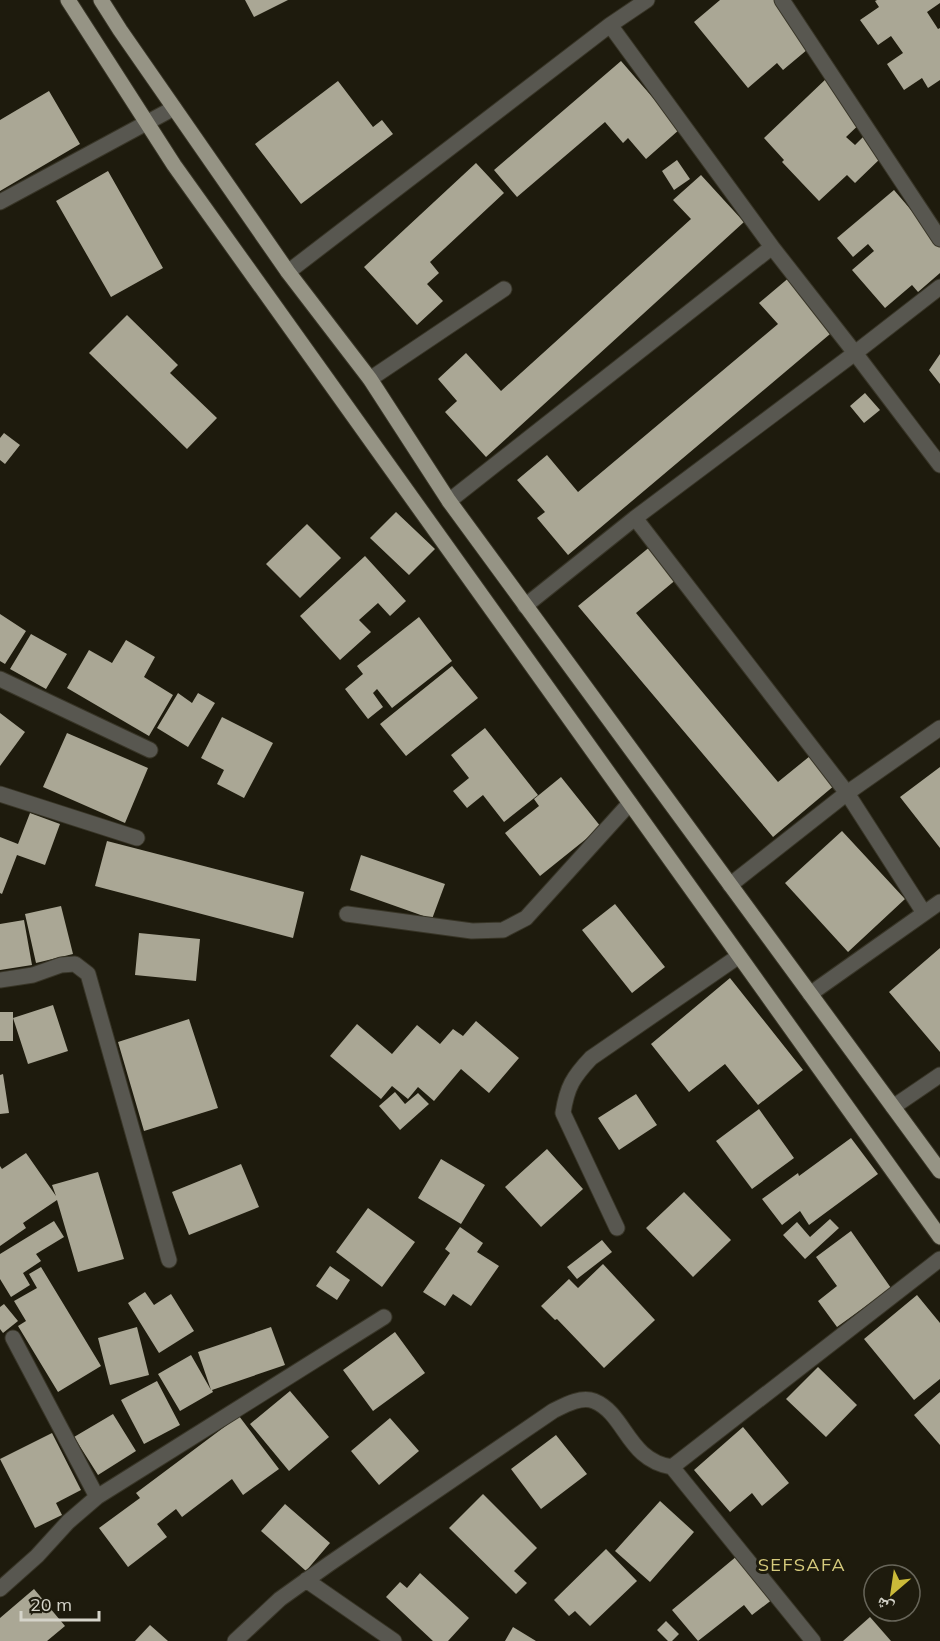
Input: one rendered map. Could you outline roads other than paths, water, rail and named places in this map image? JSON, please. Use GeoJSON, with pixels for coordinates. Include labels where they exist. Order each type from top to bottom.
{"type":"FeatureCollection","features":[{"type":"Feature","properties":{"kind":"main road"},"geometry":{"type":"LineString","coordinates":[[68,0],[188,184],[940,1237]]}},
{"type":"Feature","properties":{"kind":"main road"},"geometry":{"type":"LineString","coordinates":[[101,0],[288,272],[370,379],[449,501],[940,1172]]}},
{"type":"Feature","properties":{"kind":"street"},"geometry":{"type":"LineString","coordinates":[[288,272],[610,25],[647,0]]}},
{"type":"Feature","properties":{"kind":"street"},"geometry":{"type":"LineString","coordinates":[[782,0],[940,239]]}},
{"type":"Feature","properties":{"kind":"street"},"geometry":{"type":"LineString","coordinates":[[610,25],[772,248],[940,465]]}},
{"type":"Feature","properties":{"kind":"street"},"geometry":{"type":"LineString","coordinates":[[0,202],[174,108]]}},
{"type":"Feature","properties":{"kind":"street"},"geometry":{"type":"LineString","coordinates":[[449,501],[772,248]]}},
{"type":"Feature","properties":{"kind":"street"},"geometry":{"type":"LineString","coordinates":[[525,606],[635,518],[940,287]]}},
{"type":"Feature","properties":{"kind":"street"},"geometry":{"type":"LineString","coordinates":[[370,379],[504,289]]}},
{"type":"Feature","properties":{"kind":"street"},"geometry":{"type":"LineString","coordinates":[[635,518],[848,793],[924,913]]}},
{"type":"Feature","properties":{"kind":"street"},"geometry":{"type":"LineString","coordinates":[[0,679],[150,750]]}},
{"type":"Feature","properties":{"kind":"street"},"geometry":{"type":"LineString","coordinates":[[730,885],[848,793],[940,728]]}},
{"type":"Feature","properties":{"kind":"street"},"geometry":{"type":"LineString","coordinates":[[0,794],[137,838]]}},
{"type":"Feature","properties":{"kind":"street"},"geometry":{"type":"LineString","coordinates":[[347,914],[472,931],[503,930],[525,918],[630,803]]}},
{"type":"Feature","properties":{"kind":"street"},"geometry":{"type":"LineString","coordinates":[[810,994],[940,902]]}},
{"type":"Feature","properties":{"kind":"street"},"geometry":{"type":"LineString","coordinates":[[617,1228],[563,1113],[566,1093],[576,1074],[591,1058],[739,956]]}},
{"type":"Feature","properties":{"kind":"street"},"geometry":{"type":"LineString","coordinates":[[0,980],[33,975],[61,965],[75,964],[88,974],[169,1260]]}},
{"type":"Feature","properties":{"kind":"street"},"geometry":{"type":"LineString","coordinates":[[892,1107],[940,1075]]}},
{"type":"Feature","properties":{"kind":"street"},"geometry":{"type":"LineString","coordinates":[[672,1467],[940,1259]]}},
{"type":"Feature","properties":{"kind":"street"},"geometry":{"type":"LineString","coordinates":[[0,1589],[37,1556],[68,1522],[97,1497],[384,1317]]}},
{"type":"Feature","properties":{"kind":"street"},"geometry":{"type":"LineString","coordinates":[[13,1338],[97,1497]]}},
{"type":"Feature","properties":{"kind":"street"},"geometry":{"type":"LineString","coordinates":[[235,1641],[280,1599],[493,1451],[553,1411],[572,1402],[592,1400],[607,1409],[642,1454],[659,1465],[672,1467],[813,1641]]}},
{"type":"Feature","properties":{"kind":"street"},"geometry":{"type":"LineString","coordinates":[[306,1580],[394,1641]]}},
{"type":"Feature","properties":{"kind":"district","name":"SEFSAFA"},"geometry":{"type":"Point","coordinates":[802,1564]}}]}
